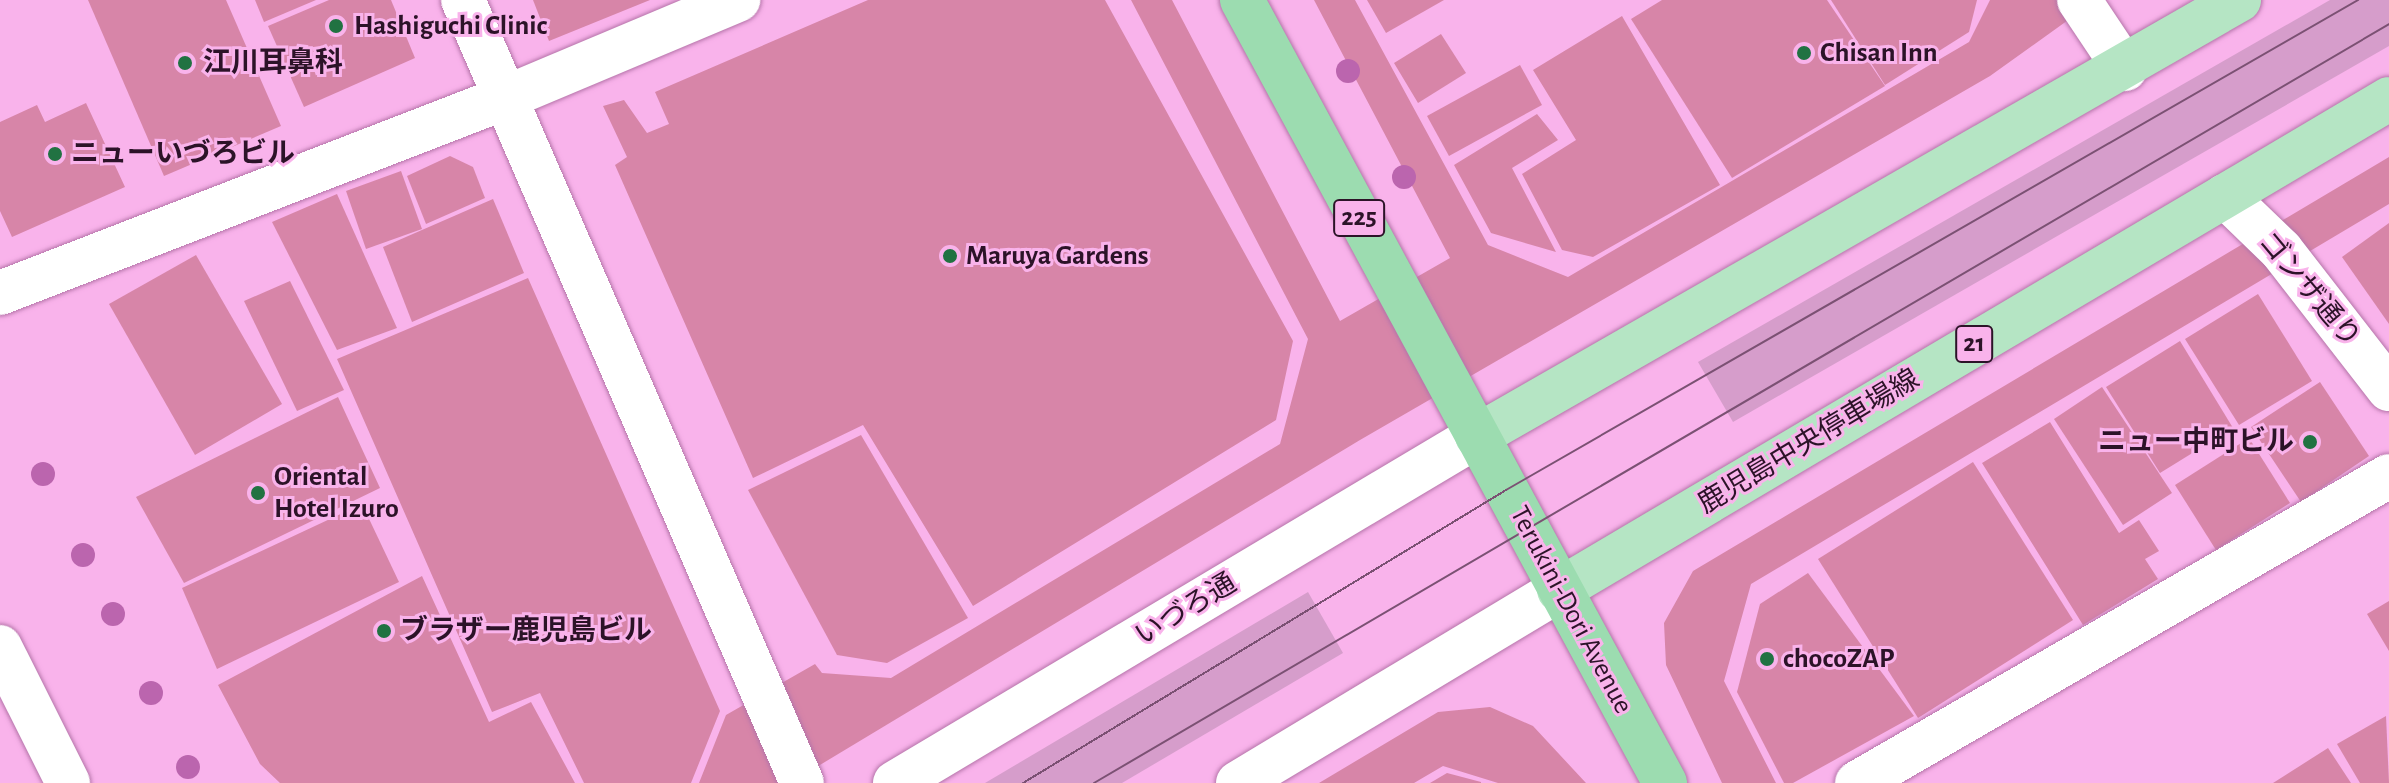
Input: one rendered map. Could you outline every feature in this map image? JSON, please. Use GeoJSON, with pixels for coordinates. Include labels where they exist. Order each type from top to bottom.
{"type":"FeatureCollection","features":[{"type":"Feature","properties":{"kind":"highway","name":"225"},"geometry":{"type":"LineString","coordinates":[[1242,0],[1477,436]]}},
{"type":"Feature","properties":{"kind":"highway","name":"Terukini-Dori Avenue"},"geometry":{"type":"LineString","coordinates":[[1477,436],[1665,783]]}},
{"type":"Feature","properties":{"kind":"main road"},"geometry":{"type":"LineString","coordinates":[[1477,436],[2125,69],[2239,0]]}},
{"type":"Feature","properties":{"kind":"main road","name":"鹿児島中央停車場線"},"geometry":{"type":"LineString","coordinates":[[1559,590],[2389,99]]}},
{"type":"Feature","properties":{"kind":"street"},"geometry":{"type":"LineString","coordinates":[[463,0],[802,783]]}},
{"type":"Feature","properties":{"kind":"street"},"geometry":{"type":"LineString","coordinates":[[0,293],[507,97],[738,0]]}},
{"type":"Feature","properties":{"kind":"street"},"geometry":{"type":"LineString","coordinates":[[2079,0],[2125,69]]}},
{"type":"Feature","properties":{"kind":"street","name":"ゴンザ通り"},"geometry":{"type":"LineString","coordinates":[[2225,196],[2281,250],[2389,389]]}},
{"type":"Feature","properties":{"kind":"street","name":"いづろ通"},"geometry":{"type":"LineString","coordinates":[[895,783],[1477,436]]}},
{"type":"Feature","properties":{"kind":"street"},"geometry":{"type":"LineString","coordinates":[[1857,783],[2389,476]]}},
{"type":"Feature","properties":{"kind":"street"},"geometry":{"type":"LineString","coordinates":[[1238,783],[1559,590]]}},
{"type":"Feature","properties":{"kind":"street"},"geometry":{"type":"LineString","coordinates":[[0,647],[68,783]]}},
{"type":"Feature","properties":{"kind":"shaded area"},"geometry":{"type":"Polygon","coordinates":[[[2330,0],[2389,0],[2389,46],[1733,422],[1698,362],[2330,0]]]}},
{"type":"Feature","properties":{"kind":"shaded area"},"geometry":{"type":"Polygon","coordinates":[[[1308,592],[1343,653],[1122,783],[985,783],[1308,592]]]}},
{"type":"Feature","properties":{"kind":"building","name":"江川耳鼻科"},"geometry":{"type":"Polygon","coordinates":[[[88,0],[226,0],[281,126],[164,176],[88,0]]]}},
{"type":"Feature","properties":{"kind":"building"},"geometry":{"type":"Polygon","coordinates":[[[255,0],[316,0],[264,22],[255,0]]]}},
{"type":"Feature","properties":{"kind":"building"},"geometry":{"type":"Polygon","coordinates":[[[329,0],[391,0],[415,58],[304,107],[268,26],[329,0]]]}},
{"type":"Feature","properties":{"kind":"building"},"geometry":{"type":"Polygon","coordinates":[[[533,0],[650,0],[549,41],[533,0]]]}},
{"type":"Feature","properties":{"kind":"building","name":"Maruya Gardens"},"geometry":{"type":"Polygon","coordinates":[[[868,0],[1105,0],[1293,341],[1276,420],[973,606],[863,425],[753,478],[615,165],[627,157],[603,106],[624,100],[647,133],[669,124],[655,92],[868,0]]]}},
{"type":"Feature","properties":{"kind":"building"},"geometry":{"type":"Polygon","coordinates":[[[1131,0],[1172,0],[1340,321],[1450,258],[1314,0],[1355,0],[1488,245],[1568,277],[1969,42],[1990,0],[2096,0],[1990,76],[1360,440],[790,783],[699,783],[726,715],[815,664],[822,673],[891,678],[1280,444],[1308,339],[1131,0]]]}},
{"type":"Feature","properties":{"kind":"building"},"geometry":{"type":"Polygon","coordinates":[[[1367,0],[1444,0],[1386,33],[1367,0]]]}},
{"type":"Feature","properties":{"kind":"building"},"geometry":{"type":"Polygon","coordinates":[[[1662,0],[1827,0],[1885,86],[1732,178],[1631,19],[1662,0]]]}},
{"type":"Feature","properties":{"kind":"building"},"geometry":{"type":"Polygon","coordinates":[[[1831,0],[1977,0],[1969,32],[1885,85],[1831,0]]]}},
{"type":"Feature","properties":{"kind":"building"},"geometry":{"type":"Polygon","coordinates":[[[1622,16],[1720,185],[1593,257],[1562,250],[1522,174],[1576,140],[1533,70],[1622,16]]]}},
{"type":"Feature","properties":{"kind":"building"},"geometry":{"type":"Polygon","coordinates":[[[1441,34],[1466,73],[1418,103],[1394,63],[1441,34]]]}},
{"type":"Feature","properties":{"kind":"building"},"geometry":{"type":"Polygon","coordinates":[[[1520,65],[1542,105],[1449,156],[1427,116],[1520,65]]]}},
{"type":"Feature","properties":{"kind":"building","name":"ニューいづろビル"},"geometry":{"type":"Polygon","coordinates":[[[86,103],[125,187],[12,237],[0,211],[0,122],[37,105],[45,122],[86,103]]]}},
{"type":"Feature","properties":{"kind":"building"},"geometry":{"type":"Polygon","coordinates":[[[1537,114],[1558,140],[1512,168],[1556,252],[1491,233],[1454,165],[1537,114]]]}},
{"type":"Feature","properties":{"kind":"building"},"geometry":{"type":"Polygon","coordinates":[[[450,156],[473,167],[485,198],[426,224],[407,176],[450,156]]]}},
{"type":"Feature","properties":{"kind":"building"},"geometry":{"type":"Polygon","coordinates":[[[2389,157],[2389,204],[1751,584],[1724,681],[1776,783],[1722,783],[1666,665],[1664,623],[1693,571],[2389,157]]]}},
{"type":"Feature","properties":{"kind":"building"},"geometry":{"type":"Polygon","coordinates":[[[401,171],[422,229],[366,249],[346,191],[401,171]]]}},
{"type":"Feature","properties":{"kind":"building"},"geometry":{"type":"Polygon","coordinates":[[[337,194],[397,328],[337,350],[272,222],[337,194]]]}},
{"type":"Feature","properties":{"kind":"building"},"geometry":{"type":"Polygon","coordinates":[[[493,199],[524,273],[412,322],[383,247],[493,199]]]}},
{"type":"Feature","properties":{"kind":"building"},"geometry":{"type":"Polygon","coordinates":[[[2389,223],[2389,324],[2342,257],[2389,223]]]}},
{"type":"Feature","properties":{"kind":"building"},"geometry":{"type":"Polygon","coordinates":[[[196,255],[282,404],[195,455],[109,304],[196,255]]]}},
{"type":"Feature","properties":{"kind":"building"},"geometry":{"type":"Polygon","coordinates":[[[528,278],[720,711],[691,783],[584,783],[540,693],[492,712],[337,359],[528,278]]]}},
{"type":"Feature","properties":{"kind":"building"},"geometry":{"type":"Polygon","coordinates":[[[290,281],[344,390],[297,411],[244,301],[290,281]]]}},
{"type":"Feature","properties":{"kind":"building"},"geometry":{"type":"Polygon","coordinates":[[[2258,294],[2312,381],[2239,425],[2185,339],[2258,294]]]}},
{"type":"Feature","properties":{"kind":"building"},"geometry":{"type":"Polygon","coordinates":[[[2180,341],[2233,428],[2160,473],[2106,387],[2180,341]]]}},
{"type":"Feature","properties":{"kind":"building","name":"ニュー中町ビル"},"geometry":{"type":"Polygon","coordinates":[[[2320,382],[2369,456],[2301,502],[2251,427],[2320,382]]]}},
{"type":"Feature","properties":{"kind":"building"},"geometry":{"type":"Polygon","coordinates":[[[2102,387],[2172,493],[2123,525],[2054,419],[2102,387]]]}},
{"type":"Feature","properties":{"kind":"building","name":"Oriental Hotel Izuro"},"geometry":{"type":"Polygon","coordinates":[[[338,397],[380,488],[184,583],[136,497],[338,397]]]}},
{"type":"Feature","properties":{"kind":"building"},"geometry":{"type":"Polygon","coordinates":[[[2050,422],[2119,533],[2139,520],[2159,551],[2145,559],[2158,579],[2083,625],[1982,463],[2050,422]]]}},
{"type":"Feature","properties":{"kind":"building"},"geometry":{"type":"Polygon","coordinates":[[[861,435],[968,618],[887,663],[837,655],[748,490],[861,435]]]}},
{"type":"Feature","properties":{"kind":"building"},"geometry":{"type":"Polygon","coordinates":[[[2249,438],[2290,503],[2216,550],[2175,485],[2249,438]]]}},
{"type":"Feature","properties":{"kind":"building"},"geometry":{"type":"Polygon","coordinates":[[[1973,462],[2073,620],[1918,718],[1818,559],[1973,462]]]}},
{"type":"Feature","properties":{"kind":"building"},"geometry":{"type":"Polygon","coordinates":[[[362,504],[399,582],[217,669],[182,588],[362,504]]]}},
{"type":"Feature","properties":{"kind":"building"},"geometry":{"type":"Polygon","coordinates":[[[1808,573],[1914,716],[1793,783],[1784,783],[1737,692],[1760,604],[1808,573]]]}},
{"type":"Feature","properties":{"kind":"building","name":"ブラザー鹿児島ビル"},"geometry":{"type":"Polygon","coordinates":[[[422,576],[489,722],[531,702],[575,783],[280,783],[260,764],[218,685],[422,576]]]}},
{"type":"Feature","properties":{"kind":"building"},"geometry":{"type":"Polygon","coordinates":[[[2389,601],[2389,651],[2367,614],[2389,601]]]}},
{"type":"Feature","properties":{"kind":"building"},"geometry":{"type":"Polygon","coordinates":[[[1490,707],[1533,726],[1586,783],[1498,783],[1443,766],[1414,783],[1319,783],[1438,712],[1490,707]]]}},
{"type":"Feature","properties":{"kind":"building"},"geometry":{"type":"Polygon","coordinates":[[[2386,716],[2389,783],[2360,783],[2337,744],[2386,716]]]}},
{"type":"Feature","properties":{"kind":"building"},"geometry":{"type":"Polygon","coordinates":[[[2328,748],[2351,783],[2273,783],[2328,748]]]}},
{"type":"Feature","properties":{"kind":"building"},"geometry":{"type":"Polygon","coordinates":[[[1447,773],[1481,782],[1481,783],[1430,783],[1447,773]]]}},
{"type":"Feature","properties":{"kind":"tram line"},"geometry":{"type":"LineString","coordinates":[[1023,783],[1506,490],[2358,0]]}},
{"type":"Feature","properties":{"kind":"tram line"},"geometry":{"type":"LineString","coordinates":[[1094,783],[2389,24]]}},
{"type":"Feature","properties":{"kind":"place","name":"Hashiguchi Clinic"},"geometry":{"type":"Point","coordinates":[336,26]}},
{"type":"Feature","properties":{"kind":"place","name":"Chisan Inn"},"geometry":{"type":"Point","coordinates":[1804,53]}},
{"type":"Feature","properties":{"kind":"place","name":"江川耳鼻科"},"geometry":{"type":"Point","coordinates":[185,63]}},
{"type":"Feature","properties":{"kind":"place","name":"ニューいづろビル"},"geometry":{"type":"Point","coordinates":[55,154]}},
{"type":"Feature","properties":{"kind":"place","name":"Maruya Gardens"},"geometry":{"type":"Point","coordinates":[950,256]}},
{"type":"Feature","properties":{"kind":"place","name":"ニュー中町ビル"},"geometry":{"type":"Point","coordinates":[2310,442]}},
{"type":"Feature","properties":{"kind":"place","name":"Oriental Hotel Izuro"},"geometry":{"type":"Point","coordinates":[258,493]}},
{"type":"Feature","properties":{"kind":"place","name":"ブラザー鹿児島ビル"},"geometry":{"type":"Point","coordinates":[384,631]}},
{"type":"Feature","properties":{"kind":"place","name":"chocoZAP"},"geometry":{"type":"Point","coordinates":[1767,659]}}]}
